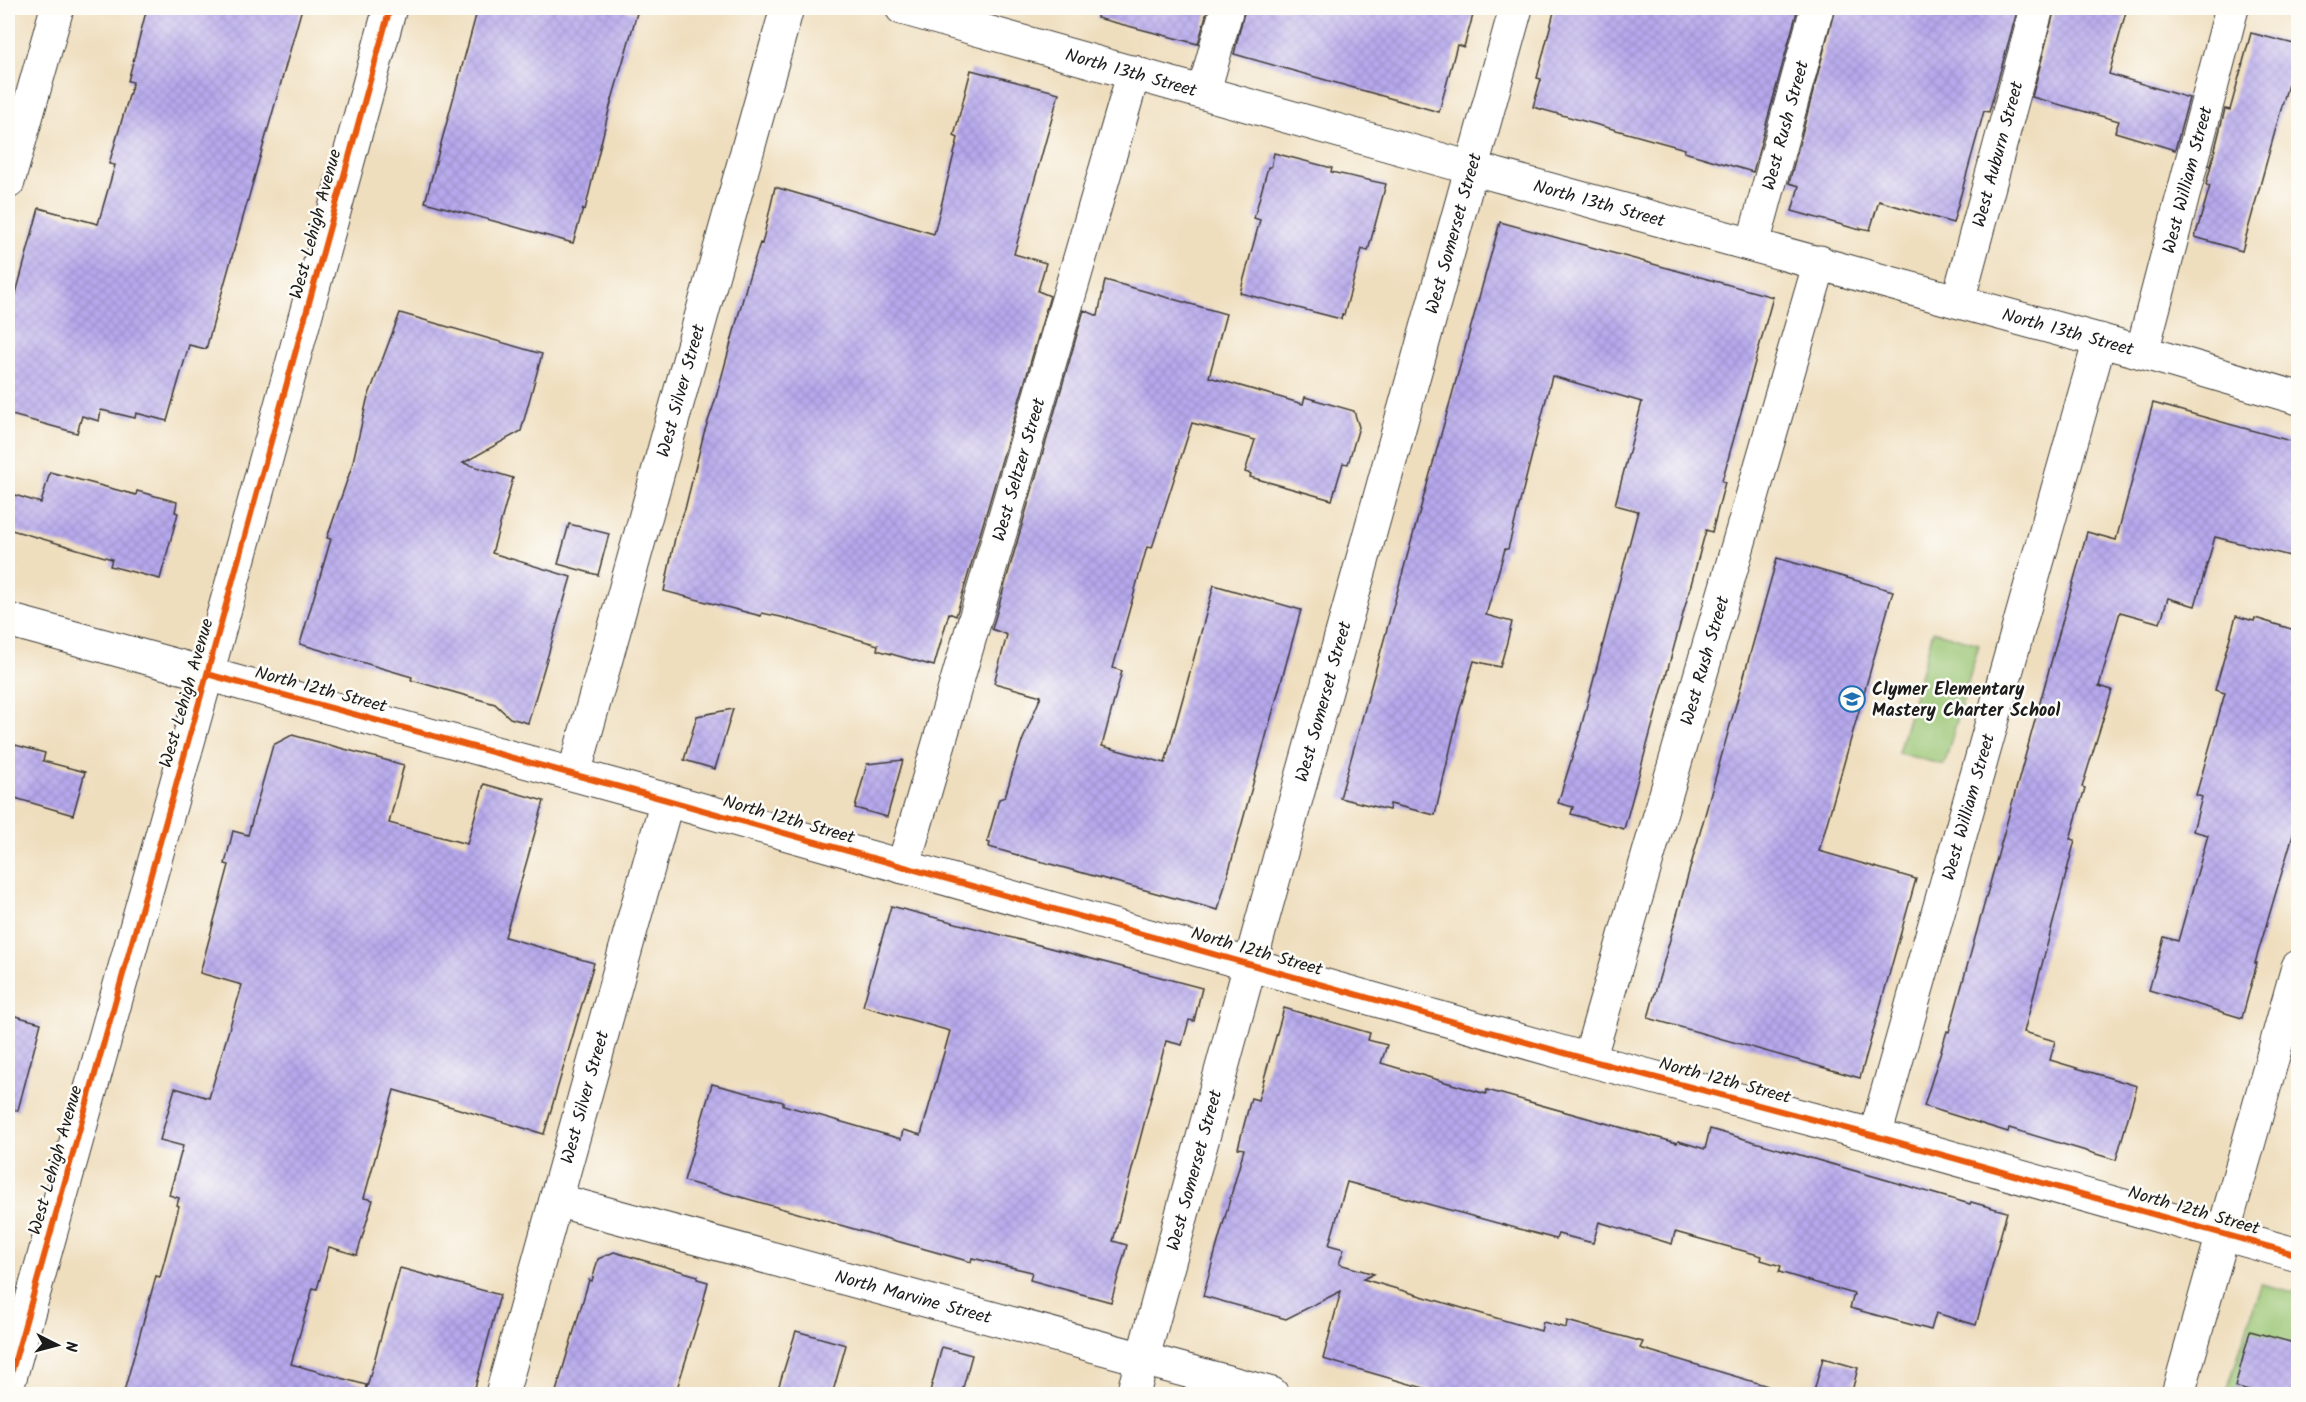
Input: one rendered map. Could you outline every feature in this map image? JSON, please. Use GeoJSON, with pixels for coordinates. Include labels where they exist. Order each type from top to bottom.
{"type":"FeatureCollection","features":[{"type":"Feature","properties":{"kind":"street"},"geometry":{"type":"LineString","coordinates":[[8,182],[57,8]]}},
{"type":"Feature","properties":{"kind":"street","name":"West Lehigh Avenue"},"geometry":{"type":"LineString","coordinates":[[8,1385],[390,8]]}},
{"type":"Feature","properties":{"kind":"street","name":"West Silver Street"},"geometry":{"type":"LineString","coordinates":[[574,774],[787,8]]}},
{"type":"Feature","properties":{"kind":"street","name":"North 13th Street"},"geometry":{"type":"LineString","coordinates":[[902,8],[972,17],[1134,72],[1471,168],[2100,340],[2298,398]]}},
{"type":"Feature","properties":{"kind":"street"},"geometry":{"type":"LineString","coordinates":[[1204,91],[1227,8]]}},
{"type":"Feature","properties":{"kind":"street","name":"West Somerset Street"},"geometry":{"type":"LineString","coordinates":[[1133,1395],[1250,964],[1516,8]]}},
{"type":"Feature","properties":{"kind":"street","name":"West Rush Street"},"geometry":{"type":"LineString","coordinates":[[1753,244],[1817,8]]}},
{"type":"Feature","properties":{"kind":"street","name":"West Auburn Street"},"geometry":{"type":"LineString","coordinates":[[1958,301],[2037,8]]}},
{"type":"Feature","properties":{"kind":"street","name":"West William Street"},"geometry":{"type":"LineString","coordinates":[[2142,352],[2232,8]]}},
{"type":"Feature","properties":{"kind":"street","name":"West Seltzer Street"},"geometry":{"type":"LineString","coordinates":[[903,867],[1134,72]]}},
{"type":"Feature","properties":{"kind":"street","name":"West Rush Street"},"geometry":{"type":"LineString","coordinates":[[1588,1060],[1820,262]]}},
{"type":"Feature","properties":{"kind":"street","name":"West William Street"},"geometry":{"type":"LineString","coordinates":[[1875,1136],[2100,340]]}},
{"type":"Feature","properties":{"kind":"street","name":"North 12th Street"},"geometry":{"type":"LineString","coordinates":[[8,620],[668,800],[1588,1060],[1875,1136],[2298,1255]]}},
{"type":"Feature","properties":{"kind":"street","name":"West Silver Street"},"geometry":{"type":"LineString","coordinates":[[502,1395],[668,800]]}},
{"type":"Feature","properties":{"kind":"street"},"geometry":{"type":"LineString","coordinates":[[2178,1395],[2298,967]]}},
{"type":"Feature","properties":{"kind":"street","name":"North Marvine Street"},"geometry":{"type":"LineString","coordinates":[[556,1200],[1143,1358],[1272,1395]]}},
{"type":"Feature","properties":{"kind":"green space"},"geometry":{"type":"Polygon","coordinates":[[[1933,631],[1979,644],[1944,765],[1898,753],[1933,631]]]}},
{"type":"Feature","properties":{"kind":"green space"},"geometry":{"type":"Polygon","coordinates":[[[2261,1284],[2298,1293],[2298,1394],[2226,1394],[2261,1284]]]}},
{"type":"Feature","properties":{"kind":"building"},"geometry":{"type":"Polygon","coordinates":[[[147,8],[302,8],[206,349],[189,345],[167,421],[136,413],[135,418],[101,410],[99,421],[82,416],[77,433],[8,414],[8,323],[39,208],[98,224],[115,165],[109,164],[133,82],[128,81],[147,8]]]}},
{"type":"Feature","properties":{"kind":"building"},"geometry":{"type":"Polygon","coordinates":[[[478,8],[618,8],[637,13],[609,110],[585,210],[583,209],[573,243],[425,202],[478,8]]]}},
{"type":"Feature","properties":{"kind":"building"},"geometry":{"type":"Polygon","coordinates":[[[1098,8],[1208,8],[1198,44],[1097,18],[1098,8]]]}},
{"type":"Feature","properties":{"kind":"building"},"geometry":{"type":"Polygon","coordinates":[[[1245,8],[1475,8],[1464,47],[1457,45],[1439,112],[1234,54],[1245,8]]]}},
{"type":"Feature","properties":{"kind":"building"},"geometry":{"type":"Polygon","coordinates":[[[1555,8],[1798,8],[1753,172],[1684,152],[1685,149],[1533,107],[1541,79],[1537,78],[1555,8]]]}},
{"type":"Feature","properties":{"kind":"building"},"geometry":{"type":"Polygon","coordinates":[[[1835,8],[2018,8],[1989,112],[1984,111],[1953,223],[1879,201],[1870,230],[1860,228],[1860,230],[1792,211],[1799,186],[1789,183],[1835,8]]]}},
{"type":"Feature","properties":{"kind":"building"},"geometry":{"type":"Polygon","coordinates":[[[2055,8],[2127,8],[2109,74],[2189,98],[2175,150],[2115,132],[2119,121],[2032,97],[2055,8]]]}},
{"type":"Feature","properties":{"kind":"building"},"geometry":{"type":"Polygon","coordinates":[[[2251,33],[2298,45],[2298,48],[2242,251],[2195,237],[2210,186],[2206,185],[2225,109],[2230,110],[2251,33]]]}},
{"type":"Feature","properties":{"kind":"building"},"geometry":{"type":"Polygon","coordinates":[[[971,70],[1059,93],[1014,254],[1046,263],[1038,291],[1050,296],[956,616],[949,613],[934,666],[877,650],[878,645],[781,617],[762,613],[761,616],[664,591],[676,533],[685,509],[704,433],[748,280],[760,243],[762,244],[775,187],[934,234],[958,138],[954,136],[971,70]]]}},
{"type":"Feature","properties":{"kind":"building"},"geometry":{"type":"Polygon","coordinates":[[[1274,153],[1332,168],[1331,172],[1386,184],[1368,251],[1362,249],[1341,319],[1240,293],[1260,220],[1254,218],[1274,153]]]}},
{"type":"Feature","properties":{"kind":"building"},"geometry":{"type":"Polygon","coordinates":[[[1500,222],[1773,297],[1722,481],[1725,482],[1712,532],[1706,530],[1624,829],[1571,814],[1573,807],[1558,803],[1579,735],[1638,511],[1615,505],[1642,402],[1552,376],[1508,549],[1505,549],[1486,615],[1512,622],[1507,642],[1500,667],[1474,661],[1458,716],[1435,815],[1390,804],[1389,810],[1340,798],[1500,222]]]}},
{"type":"Feature","properties":{"kind":"building"},"geometry":{"type":"Polygon","coordinates":[[[1105,280],[1226,314],[1209,377],[1303,404],[1305,397],[1354,411],[1359,427],[1348,464],[1343,463],[1332,500],[1250,477],[1251,474],[1245,472],[1255,440],[1192,423],[1152,548],[1147,547],[1113,668],[1122,671],[1102,746],[1165,763],[1214,585],[1301,610],[1218,910],[989,847],[990,843],[987,842],[999,799],[1005,797],[1021,744],[1041,696],[994,683],[1007,635],[992,629],[1084,310],[1098,316],[1105,280]]]}},
{"type":"Feature","properties":{"kind":"building"},"geometry":{"type":"Polygon","coordinates":[[[400,313],[542,354],[521,431],[463,463],[513,478],[492,553],[571,577],[528,723],[510,718],[495,704],[300,644],[331,539],[327,538],[352,466],[367,400],[400,313]]]}},
{"type":"Feature","properties":{"kind":"building"},"geometry":{"type":"Polygon","coordinates":[[[2153,403],[2298,443],[2298,558],[2215,537],[2195,606],[2168,598],[2160,623],[2120,612],[2099,686],[2112,690],[2082,787],[2085,788],[2070,839],[2075,840],[2024,1032],[2055,1041],[2050,1060],[2137,1086],[2116,1160],[2009,1128],[2008,1132],[1924,1106],[1947,1031],[1949,1032],[2087,532],[2116,540],[2153,403]]]}},
{"type":"Feature","properties":{"kind":"building"},"geometry":{"type":"Polygon","coordinates":[[[50,472],[136,495],[137,491],[177,502],[175,512],[178,513],[160,579],[110,566],[112,559],[8,529],[8,493],[41,503],[50,472]]]}},
{"type":"Feature","properties":{"kind":"building"},"geometry":{"type":"Polygon","coordinates":[[[569,524],[609,534],[598,575],[558,564],[569,524]]]}},
{"type":"Feature","properties":{"kind":"building","name":"Clymer Elementary Mastery Charter School"},"geometry":{"type":"Polygon","coordinates":[[[1777,558],[1893,591],[1819,851],[1916,879],[1860,1078],[1648,1018],[1777,558]]]}},
{"type":"Feature","properties":{"kind":"building"},"geometry":{"type":"Polygon","coordinates":[[[2236,616],[2254,621],[2255,618],[2298,631],[2298,818],[2255,963],[2257,963],[2242,1018],[2149,990],[2164,937],[2178,941],[2208,835],[2193,831],[2202,797],[2196,795],[2225,693],[2215,690],[2236,616]]]}},
{"type":"Feature","properties":{"kind":"building"},"geometry":{"type":"Polygon","coordinates":[[[733,709],[715,769],[684,760],[697,716],[733,709]]]}},
{"type":"Feature","properties":{"kind":"building"},"geometry":{"type":"Polygon","coordinates":[[[292,735],[404,765],[389,823],[467,844],[484,784],[544,801],[505,937],[594,963],[544,1134],[394,1090],[364,1198],[373,1200],[357,1255],[329,1247],[317,1289],[313,1288],[291,1364],[366,1385],[365,1394],[400,1268],[500,1295],[473,1395],[123,1395],[156,1276],[160,1277],[179,1206],[177,1205],[179,1198],[169,1195],[183,1146],[160,1140],[175,1088],[209,1098],[242,985],[200,973],[229,865],[225,864],[233,831],[248,835],[273,745],[292,735]]]}},
{"type":"Feature","properties":{"kind":"building"},"geometry":{"type":"Polygon","coordinates":[[[8,743],[45,753],[43,761],[85,772],[73,815],[8,796],[8,743]]]}},
{"type":"Feature","properties":{"kind":"building"},"geometry":{"type":"Polygon","coordinates":[[[903,760],[887,817],[855,808],[867,764],[903,760]]]}},
{"type":"Feature","properties":{"kind":"building"},"geometry":{"type":"Polygon","coordinates":[[[891,906],[1202,988],[1194,1021],[1189,1020],[1182,1045],[1166,1041],[1113,1241],[1127,1245],[1111,1302],[1030,1280],[1032,1272],[972,1258],[971,1262],[684,1181],[712,1084],[783,1102],[783,1105],[901,1139],[903,1130],[921,1135],[950,1031],[863,1006],[891,906]]]}},
{"type":"Feature","properties":{"kind":"building"},"geometry":{"type":"Polygon","coordinates":[[[1284,1008],[1370,1033],[1368,1040],[1387,1045],[1381,1063],[1486,1094],[1487,1090],[1705,1149],[1710,1129],[1970,1204],[1971,1202],[2007,1212],[1976,1325],[1936,1313],[1931,1330],[1850,1308],[1854,1294],[1779,1272],[1781,1266],[1761,1260],[1762,1256],[1675,1232],[1672,1244],[1599,1222],[1593,1243],[1558,1234],[1556,1239],[1347,1182],[1329,1245],[1344,1249],[1339,1264],[1374,1274],[1363,1279],[1541,1331],[1543,1322],[1566,1328],[1567,1321],[1643,1342],[1640,1348],[1768,1386],[1767,1395],[1448,1395],[1323,1359],[1341,1291],[1286,1319],[1203,1296],[1244,1149],[1238,1148],[1251,1098],[1258,1100],[1284,1008]]]}},
{"type":"Feature","properties":{"kind":"building"},"geometry":{"type":"Polygon","coordinates":[[[8,1014],[41,1023],[18,1110],[8,1109],[8,1014]]]}},
{"type":"Feature","properties":{"kind":"building"},"geometry":{"type":"Polygon","coordinates":[[[614,1252],[698,1276],[697,1279],[708,1282],[675,1395],[555,1395],[589,1280],[592,1281],[598,1259],[614,1252]]]}},
{"type":"Feature","properties":{"kind":"building"},"geometry":{"type":"Polygon","coordinates":[[[796,1331],[846,1345],[832,1395],[776,1395],[796,1331]]]}},
{"type":"Feature","properties":{"kind":"building"},"geometry":{"type":"Polygon","coordinates":[[[2250,1331],[2298,1344],[2298,1395],[2262,1395],[2235,1387],[2250,1331]]]}},
{"type":"Feature","properties":{"kind":"building"},"geometry":{"type":"Polygon","coordinates":[[[942,1347],[972,1355],[961,1395],[929,1395],[942,1347]]]}},
{"type":"Feature","properties":{"kind":"building"},"geometry":{"type":"Polygon","coordinates":[[[1823,1358],[1858,1368],[1851,1395],[1813,1395],[1823,1358]]]}},
{"type":"Feature","properties":{"kind":"cycle path"},"geometry":{"type":"LineString","coordinates":[[8,1385],[390,8]]}},
{"type":"Feature","properties":{"kind":"cycle path"},"geometry":{"type":"LineString","coordinates":[[207,674],[667,800],[1589,1060],[1875,1136],[2298,1255]]}},
{"type":"Feature","properties":{"kind":"place","name":"Clymer Elementary Mastery Charter School"},"geometry":{"type":"Point","coordinates":[1852,699]}}]}
